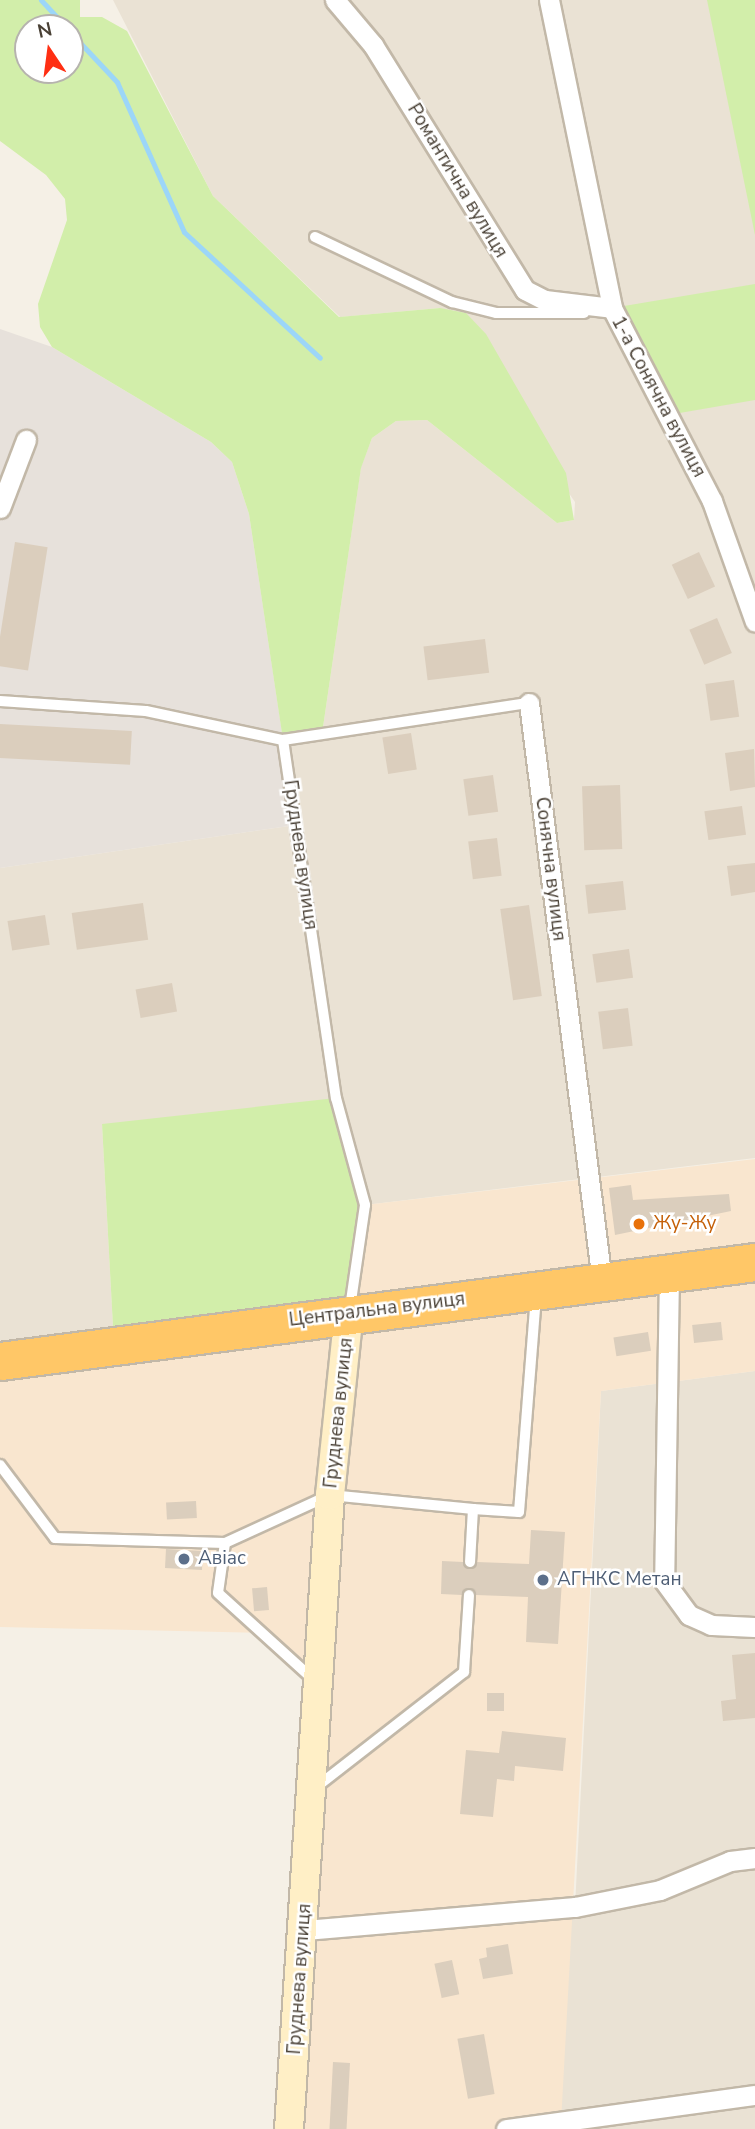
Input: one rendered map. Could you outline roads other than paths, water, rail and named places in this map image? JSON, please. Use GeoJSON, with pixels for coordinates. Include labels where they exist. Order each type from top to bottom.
{"type":"FeatureCollection","features":[{"type":"Feature","properties":{"kind":"highway","name":"Центральна вулиця"},"geometry":{"type":"LineString","coordinates":[[0,1360],[349,1312],[537,1291],[755,1262]]}},
{"type":"Feature","properties":{"kind":"street","name":"Романтична вулиця"},"geometry":{"type":"LineString","coordinates":[[334,0],[373,45],[525,290],[545,300],[612,309]]}},
{"type":"Feature","properties":{"kind":"street","name":"1-а Сонячна вулиця"},"geometry":{"type":"LineString","coordinates":[[549,0],[612,309],[706,489],[755,622]]}},
{"type":"Feature","properties":{"kind":"street"},"geometry":{"type":"LineString","coordinates":[[0,508],[26,440]]}},
{"type":"Feature","properties":{"kind":"street","name":"Сонячна вулиця"},"geometry":{"type":"LineString","coordinates":[[529,703],[602,1282]]}},
{"type":"Feature","properties":{"kind":"street"},"geometry":{"type":"LineString","coordinates":[[669,1273],[664,1581],[689,1615],[745,1628]]}},
{"type":"Feature","properties":{"kind":"street","name":"Груднева вулиця"},"geometry":{"type":"LineString","coordinates":[[289,2129],[305,1930],[317,1683],[330,1495],[349,1312]]}},
{"type":"Feature","properties":{"kind":"street"},"geometry":{"type":"LineString","coordinates":[[305,1930],[575,1907],[660,1891],[755,1858]]}},
{"type":"Feature","properties":{"kind":"street"},"geometry":{"type":"LineString","coordinates":[[506,2129],[755,2095]]}},
{"type":"Feature","properties":{"kind":"lane"},"geometry":{"type":"LineString","coordinates":[[315,237],[452,302],[496,313],[612,309]]}},
{"type":"Feature","properties":{"kind":"lane"},"geometry":{"type":"LineString","coordinates":[[0,701],[146,711],[283,740]]}},
{"type":"Feature","properties":{"kind":"lane","name":"Сонячна вулиця"},"geometry":{"type":"LineString","coordinates":[[283,740],[529,703]]}},
{"type":"Feature","properties":{"kind":"lane","name":"Груднева вулиця"},"geometry":{"type":"LineString","coordinates":[[283,740],[336,1098],[365,1205],[349,1312]]}},
{"type":"Feature","properties":{"kind":"lane"},"geometry":{"type":"LineString","coordinates":[[0,1465],[55,1538],[225,1543],[330,1495],[519,1512],[537,1291]]}},
{"type":"Feature","properties":{"kind":"lane"},"geometry":{"type":"LineString","coordinates":[[470,1562],[473,1509]]}},
{"type":"Feature","properties":{"kind":"lane"},"geometry":{"type":"LineString","coordinates":[[225,1543],[218,1593],[317,1683]]}},
{"type":"Feature","properties":{"kind":"lane"},"geometry":{"type":"LineString","coordinates":[[312,1790],[464,1672],[469,1595]]}},
{"type":"Feature","properties":{"kind":"waterway"},"geometry":{"type":"LineString","coordinates":[[41,0],[54,14]]}},
{"type":"Feature","properties":{"kind":"waterway"},"geometry":{"type":"LineString","coordinates":[[84,47],[117,82],[184,232],[320,358]]}},
{"type":"Feature","properties":{"kind":"place","name":"Жу-Жу"},"geometry":{"type":"Point","coordinates":[639,1224]}},
{"type":"Feature","properties":{"kind":"place","name":"Авіас"},"geometry":{"type":"Point","coordinates":[184,1559]}},
{"type":"Feature","properties":{"kind":"place","name":"АГНКС Метан"},"geometry":{"type":"Point","coordinates":[543,1580]}}]}
